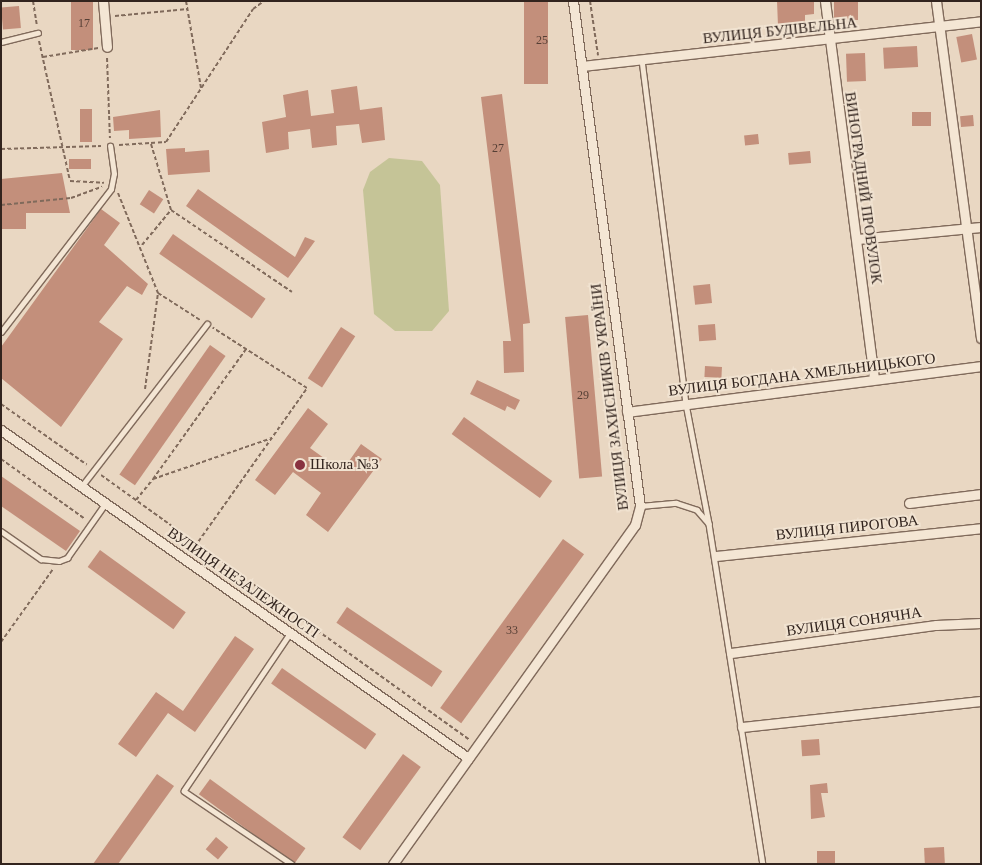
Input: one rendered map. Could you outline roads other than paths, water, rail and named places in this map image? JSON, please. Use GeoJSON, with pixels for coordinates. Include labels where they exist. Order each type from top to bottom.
{"type":"FeatureCollection","features":[{"type":"Feature","properties":{"kind":"street"},"geometry":{"type":"LineString","coordinates":[[103,1],[107,47]]}},
{"type":"Feature","properties":{"kind":"street","name":"ВУЛИЦЯ ЗАХИСНИКІВ УКРАЇНИ"},"geometry":{"type":"LineString","coordinates":[[394,864],[635,526],[640,506],[573,1]]}},
{"type":"Feature","properties":{"kind":"street","name":"ВИНОГРАДНИЙ ПРОВУЛОК"},"geometry":{"type":"LineString","coordinates":[[825,1],[874,378]]}},
{"type":"Feature","properties":{"kind":"street"},"geometry":{"type":"LineString","coordinates":[[936,1],[968,229],[981,338]]}},
{"type":"Feature","properties":{"kind":"street","name":"ВУЛИЦЯ БУДІВЕЛЬНА"},"geometry":{"type":"LineString","coordinates":[[582,66],[981,21]]}},
{"type":"Feature","properties":{"kind":"street"},"geometry":{"type":"LineString","coordinates":[[857,238],[981,227]]}},
{"type":"Feature","properties":{"kind":"street","name":"ВУЛИЦЯ БОГДАНА ХМЕЛЬНИЦЬКОГО"},"geometry":{"type":"LineString","coordinates":[[627,412],[874,378],[981,366]]}},
{"type":"Feature","properties":{"kind":"street","name":"ВУЛИЦЯ НЕЗАЛЕЖНОСТІ"},"geometry":{"type":"LineString","coordinates":[[1,430],[468,758]]}},
{"type":"Feature","properties":{"kind":"street"},"geometry":{"type":"LineString","coordinates":[[909,503],[981,494]]}},
{"type":"Feature","properties":{"kind":"street","name":"ВУЛИЦЯ ПИРОГОВА"},"geometry":{"type":"LineString","coordinates":[[716,556],[981,528]]}},
{"type":"Feature","properties":{"kind":"street","name":"ВУЛИЦЯ СОНЯЧНА"},"geometry":{"type":"LineString","coordinates":[[731,653],[936,625],[981,623]]}},
{"type":"Feature","properties":{"kind":"street"},"geometry":{"type":"LineString","coordinates":[[742,727],[981,700]]}},
{"type":"Feature","properties":{"kind":"lane"},"geometry":{"type":"LineString","coordinates":[[1,42],[38,33]]}},
{"type":"Feature","properties":{"kind":"lane"},"geometry":{"type":"LineString","coordinates":[[642,60],[686,404],[716,556],[763,864]]}},
{"type":"Feature","properties":{"kind":"lane"},"geometry":{"type":"LineString","coordinates":[[1,332],[114,183],[110,146]]}},
{"type":"Feature","properties":{"kind":"lane"},"geometry":{"type":"LineString","coordinates":[[81,486],[95,471],[206,324]]}},
{"type":"Feature","properties":{"kind":"lane"},"geometry":{"type":"LineString","coordinates":[[1,531],[41,559],[59,561],[66,558],[105,503]]}},
{"type":"Feature","properties":{"kind":"lane"},"geometry":{"type":"LineString","coordinates":[[640,506],[676,503],[697,510],[709,524]]}},
{"type":"Feature","properties":{"kind":"lane"},"geometry":{"type":"LineString","coordinates":[[291,633],[184,791],[292,864]]}},
{"type":"Feature","properties":{"kind":"place","name":"Школа №3"},"geometry":{"type":"Point","coordinates":[300,465]}}]}
